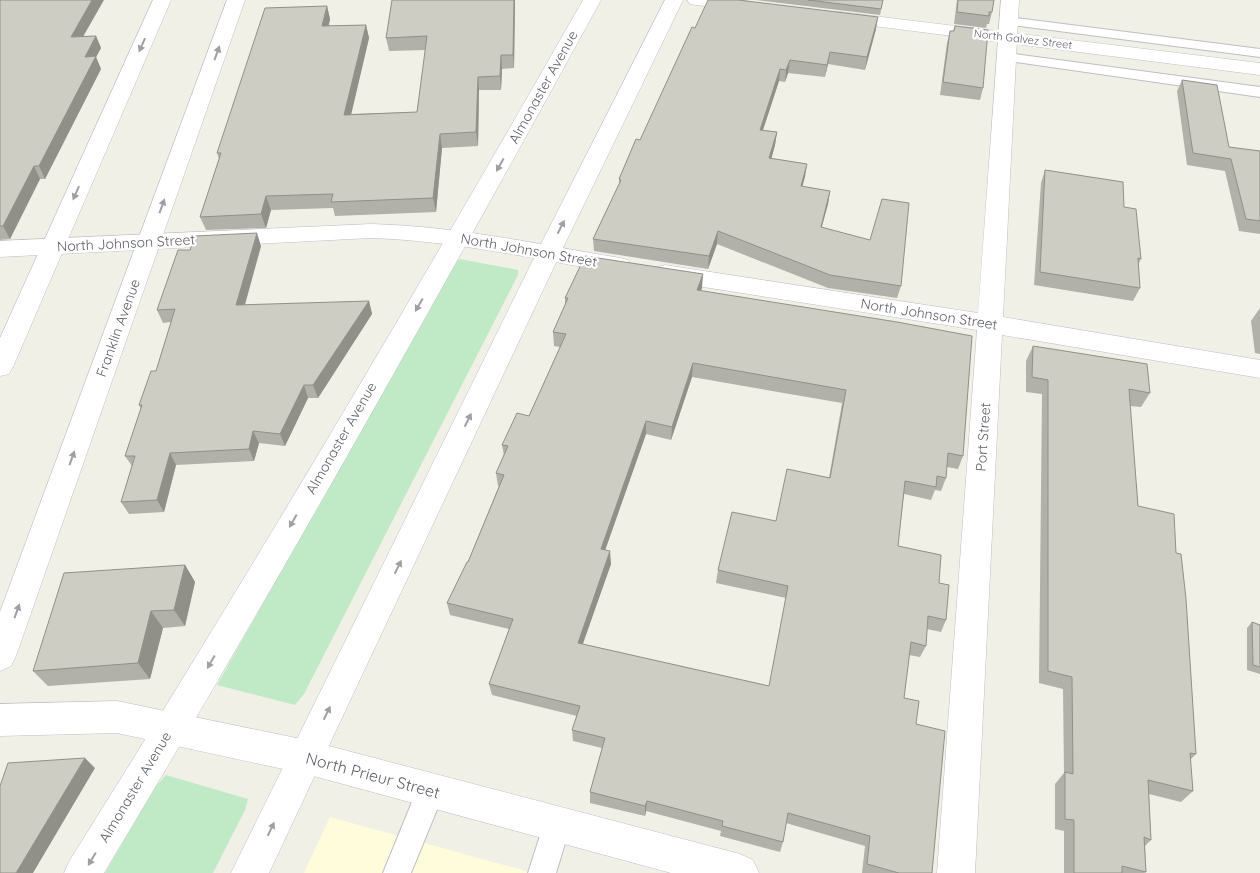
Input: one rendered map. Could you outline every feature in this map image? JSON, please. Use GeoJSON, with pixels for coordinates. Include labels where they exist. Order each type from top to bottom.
{"type":"FeatureCollection","features":[{"type":"Feature","properties":{"kind":"street"},"geometry":{"type":"LineString","coordinates":[[0,367],[162,0]]}},
{"type":"Feature","properties":{"kind":"street","name":"Franklin Avenue"},"geometry":{"type":"LineString","coordinates":[[0,656],[236,0]]}},
{"type":"Feature","properties":{"kind":"street","name":"Almonaster Avenue"},"geometry":{"type":"LineString","coordinates":[[83,873],[172,728],[459,238],[592,0]]}},
{"type":"Feature","properties":{"kind":"street"},"geometry":{"type":"LineString","coordinates":[[250,873],[548,254],[674,0]]}},
{"type":"Feature","properties":{"kind":"street"},"geometry":{"type":"LineString","coordinates":[[696,0],[764,8]]}},
{"type":"Feature","properties":{"kind":"street","name":"Port Street"},"geometry":{"type":"LineString","coordinates":[[956,873],[1010,0]]}},
{"type":"Feature","properties":{"kind":"street","name":"North Galvez Street"},"geometry":{"type":"LineString","coordinates":[[823,15],[1260,68]]}},
{"type":"Feature","properties":{"kind":"street","name":"North Johnson Street"},"geometry":{"type":"LineString","coordinates":[[0,249],[371,231],[405,231],[459,238],[1260,369]]}},
{"type":"Feature","properties":{"kind":"street","name":"North Prieur Street"},"geometry":{"type":"LineString","coordinates":[[0,720],[117,717],[172,728],[306,757],[740,873]]}},
{"type":"Feature","properties":{"kind":"lane"},"geometry":{"type":"LineString","coordinates":[[1008,38],[1260,53]]}},
{"type":"Feature","properties":{"kind":"lane"},"geometry":{"type":"LineString","coordinates":[[1008,38],[1260,92]]}},
{"type":"Feature","properties":{"kind":"lane"},"geometry":{"type":"LineString","coordinates":[[397,873],[431,790]]}},
{"type":"Feature","properties":{"kind":"lane"},"geometry":{"type":"LineString","coordinates":[[542,873],[557,824]]}},
{"type":"Feature","properties":{"kind":"shaded area"},"geometry":{"type":"Polygon","coordinates":[[[330,817],[533,873],[304,873],[330,817]]]}},
{"type":"Feature","properties":{"kind":"green space"},"geometry":{"type":"Polygon","coordinates":[[[460,259],[518,270],[518,275],[304,694],[295,705],[217,685],[454,262],[460,259]]]}},
{"type":"Feature","properties":{"kind":"green space"},"geometry":{"type":"Polygon","coordinates":[[[166,775],[248,799],[245,810],[213,873],[105,873],[155,787],[166,775]]]}},
{"type":"Feature","properties":{"kind":"building"},"geometry":{"type":"Polygon","coordinates":[[[0,0],[92,0],[71,37],[96,36],[85,57],[96,56],[39,166],[34,166],[3,226],[0,226],[0,0]]]}},
{"type":"Feature","properties":{"kind":"building"},"geometry":{"type":"Polygon","coordinates":[[[392,0],[514,0],[513,55],[501,55],[500,76],[478,77],[476,132],[440,134],[433,198],[331,202],[333,194],[266,196],[261,214],[200,217],[221,153],[217,153],[265,8],[327,6],[322,26],[366,25],[344,115],[417,112],[427,36],[386,38],[392,0]]]}},
{"type":"Feature","properties":{"kind":"building"},"geometry":{"type":"Polygon","coordinates":[[[708,0],[738,0],[878,17],[867,57],[830,52],[827,65],[790,60],[786,70],[780,69],[760,130],[777,132],[769,158],[807,164],[801,186],[830,191],[821,227],[870,240],[882,199],[909,203],[901,286],[830,275],[718,231],[709,256],[593,239],[621,180],[619,179],[636,139],[640,140],[692,27],[695,28],[708,0]]]}},
{"type":"Feature","properties":{"kind":"building"},"geometry":{"type":"Polygon","coordinates":[[[808,0],[883,0],[881,9],[808,0]]]}},
{"type":"Feature","properties":{"kind":"building"},"geometry":{"type":"Polygon","coordinates":[[[958,0],[994,0],[992,12],[989,12],[989,16],[957,12],[958,0]]]}},
{"type":"Feature","properties":{"kind":"building"},"geometry":{"type":"Polygon","coordinates":[[[955,26],[988,30],[983,88],[943,82],[950,31],[954,31],[955,26]]]}},
{"type":"Feature","properties":{"kind":"building"},"geometry":{"type":"Polygon","coordinates":[[[1182,80],[1217,85],[1229,147],[1260,151],[1260,221],[1246,219],[1231,159],[1193,153],[1182,80]]]}},
{"type":"Feature","properties":{"kind":"building"},"geometry":{"type":"Polygon","coordinates":[[[1045,170],[1123,182],[1124,207],[1136,209],[1141,259],[1138,258],[1140,288],[1040,272],[1045,170]]]}},
{"type":"Feature","properties":{"kind":"building"},"geometry":{"type":"Polygon","coordinates":[[[257,233],[236,305],[369,301],[313,385],[304,385],[280,434],[253,431],[249,449],[170,453],[157,500],[121,502],[135,456],[125,456],[142,405],[139,405],[151,371],[156,371],[175,309],[157,310],[178,250],[190,250],[195,236],[257,233]]]}},
{"type":"Feature","properties":{"kind":"building"},"geometry":{"type":"Polygon","coordinates":[[[585,256],[703,274],[697,290],[972,336],[963,456],[948,453],[946,478],[937,476],[936,487],[905,481],[898,546],[941,555],[939,583],[949,585],[946,620],[928,616],[926,646],[911,642],[904,698],[919,701],[916,724],[945,731],[932,873],[899,873],[867,864],[870,836],[788,813],[783,842],[722,826],[723,821],[647,801],[645,806],[590,792],[605,738],[572,730],[580,706],[489,684],[513,619],[447,603],[468,562],[504,475],[496,473],[508,446],[502,445],[517,413],[529,416],[566,334],[553,332],[568,298],[565,298],[585,256]],[[693,363],[672,427],[646,421],[601,549],[610,551],[578,643],[769,686],[788,586],[718,570],[732,512],[776,521],[787,469],[830,478],[846,390],[693,363]]]}},
{"type":"Feature","properties":{"kind":"building"},"geometry":{"type":"Polygon","coordinates":[[[1033,346],[1147,364],[1150,393],[1129,389],[1138,506],[1174,514],[1176,553],[1181,554],[1186,599],[1196,754],[1190,753],[1193,791],[1148,780],[1151,840],[1144,837],[1146,872],[1122,866],[1122,873],[1074,873],[1074,820],[1065,819],[1065,772],[1073,774],[1072,677],[1048,671],[1048,380],[1032,377],[1033,346]]]}},
{"type":"Feature","properties":{"kind":"building"},"geometry":{"type":"Polygon","coordinates":[[[185,565],[174,610],[151,611],[138,663],[33,671],[64,573],[185,565]]]}},
{"type":"Feature","properties":{"kind":"building"},"geometry":{"type":"Polygon","coordinates":[[[1252,622],[1260,625],[1260,667],[1253,665],[1252,622]]]}},
{"type":"Feature","properties":{"kind":"building"},"geometry":{"type":"Polygon","coordinates":[[[85,758],[16,873],[0,873],[0,786],[8,763],[85,758]]]}}]}
